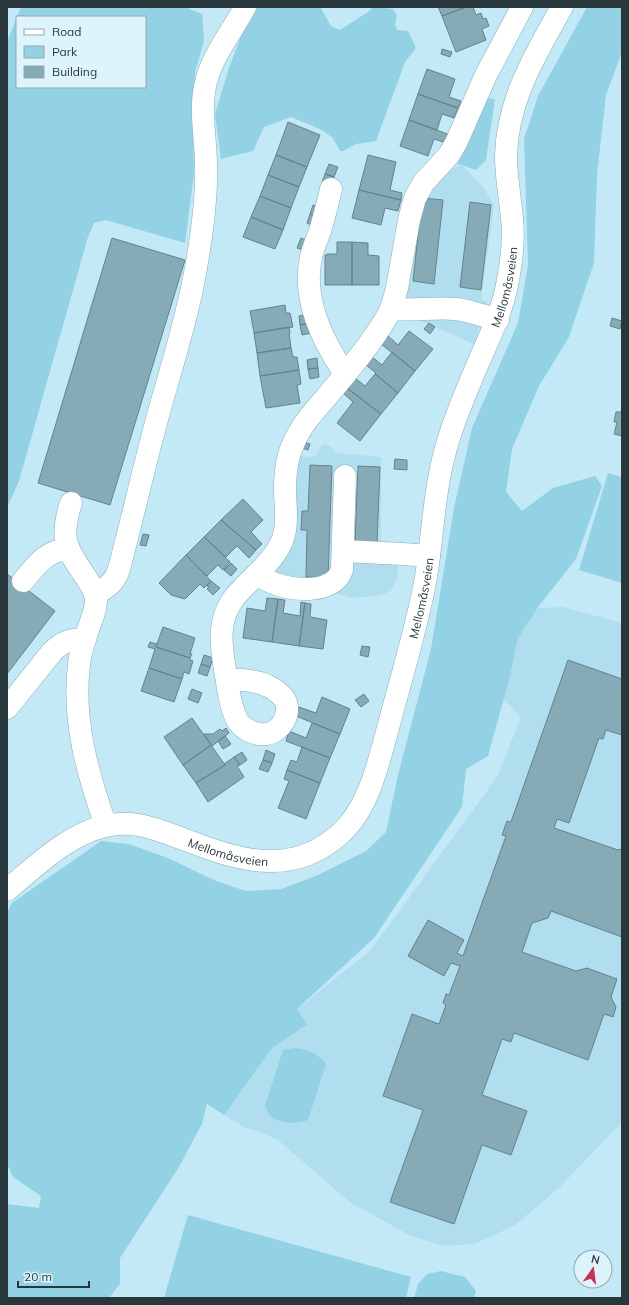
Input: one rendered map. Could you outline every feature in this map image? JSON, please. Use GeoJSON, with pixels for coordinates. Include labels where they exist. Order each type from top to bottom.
{"type":"FeatureCollection","features":[{"type":"Feature","properties":{"kind":"street"},"geometry":{"type":"LineString","coordinates":[[95,594],[110,585],[119,569],[141,479],[190,297],[205,208],[206,164],[204,102],[206,82],[218,53],[245,7]]}},
{"type":"Feature","properties":{"kind":"street","name":"Mellomåsveien"},"geometry":{"type":"LineString","coordinates":[[7,890],[68,842],[81,835],[106,826],[140,824],[227,855],[268,862],[298,857],[324,846],[349,826],[358,812],[367,795],[380,757],[412,639],[425,579],[440,472],[445,450],[463,401],[498,320],[505,296],[511,265],[512,247],[512,217],[507,181],[506,158],[509,121],[529,67],[562,7]]}},
{"type":"Feature","properties":{"kind":"street"},"geometry":{"type":"LineString","coordinates":[[227,680],[221,640],[223,618],[233,599],[276,552],[282,542],[286,522],[286,475],[290,451],[294,441],[305,423],[345,374],[384,322],[391,309],[397,288],[411,209],[416,194],[424,182],[452,149],[514,11]]}},
{"type":"Feature","properties":{"kind":"street"},"geometry":{"type":"LineString","coordinates":[[331,189],[312,257],[309,277],[314,316],[335,359],[345,374]]}},
{"type":"Feature","properties":{"kind":"street"},"geometry":{"type":"LineString","coordinates":[[391,309],[457,309],[498,320]]}},
{"type":"Feature","properties":{"kind":"street"},"geometry":{"type":"LineString","coordinates":[[257,574],[276,584],[308,589],[328,586],[341,575],[345,476]]}},
{"type":"Feature","properties":{"kind":"street"},"geometry":{"type":"LineString","coordinates":[[71,503],[65,525],[64,536],[68,549],[89,582],[96,599],[95,612],[85,640],[79,665],[77,698],[78,714],[85,757],[95,794],[106,826]]}},
{"type":"Feature","properties":{"kind":"street"},"geometry":{"type":"LineString","coordinates":[[23,581],[43,558],[58,550],[68,549]]}},
{"type":"Feature","properties":{"kind":"street"},"geometry":{"type":"LineString","coordinates":[[343,551],[429,556]]}},
{"type":"Feature","properties":{"kind":"street"},"geometry":{"type":"LineString","coordinates":[[7,708],[59,645],[65,642],[85,640]]}},
{"type":"Feature","properties":{"kind":"shaded area"},"geometry":{"type":"Polygon","coordinates":[[[462,165],[483,187],[494,205],[481,300],[487,301],[474,344],[421,321],[417,304],[406,302],[402,297],[419,201],[437,175],[462,165]]]}},
{"type":"Feature","properties":{"kind":"shaded area"},"geometry":{"type":"Polygon","coordinates":[[[324,444],[330,446],[337,453],[381,457],[381,543],[397,563],[398,569],[397,578],[393,587],[385,594],[351,598],[281,576],[275,572],[295,456],[308,457],[316,455],[320,447],[324,444]]]}},
{"type":"Feature","properties":{"kind":"shaded area"},"geometry":{"type":"Polygon","coordinates":[[[563,607],[622,623],[622,1122],[559,1188],[515,1225],[475,1244],[444,1246],[411,1236],[351,1203],[278,1140],[258,1131],[245,1128],[207,1104],[297,1009],[370,951],[497,777],[521,717],[499,694],[513,609],[563,607]]]}},
{"type":"Feature","properties":{"kind":"green space"},"geometry":{"type":"Polygon","coordinates":[[[21,7],[185,7],[202,14],[204,41],[195,72],[193,114],[194,174],[185,243],[106,220],[94,223],[88,237],[19,481],[7,508],[7,42],[16,20],[16,88],[146,88],[146,16],[17,16],[21,7]]]}},
{"type":"Feature","properties":{"kind":"green space"},"geometry":{"type":"Polygon","coordinates":[[[252,7],[320,7],[331,26],[340,30],[368,12],[373,7],[393,9],[397,15],[395,25],[397,30],[408,31],[416,48],[405,62],[376,141],[356,144],[343,151],[340,151],[333,138],[322,130],[291,117],[264,127],[253,151],[221,159],[215,114],[229,68],[252,7]]]}},
{"type":"Feature","properties":{"kind":"green space"},"geometry":{"type":"Polygon","coordinates":[[[587,7],[622,7],[622,52],[606,95],[597,174],[594,263],[569,337],[539,386],[512,449],[506,492],[522,511],[553,488],[595,476],[602,486],[576,559],[538,607],[518,638],[509,680],[488,756],[466,769],[462,807],[374,938],[297,1009],[307,1024],[271,1049],[224,1115],[207,1104],[202,1124],[179,1167],[120,1258],[120,1284],[109,1298],[7,1298],[7,1204],[39,1208],[41,1196],[13,1177],[7,1164],[7,913],[12,903],[101,841],[129,844],[168,858],[216,881],[246,891],[281,889],[318,875],[366,851],[386,832],[398,775],[431,649],[454,508],[472,428],[518,323],[528,265],[524,139],[538,96],[587,7]]]}},
{"type":"Feature","properties":{"kind":"green space"},"geometry":{"type":"Polygon","coordinates":[[[487,98],[495,99],[486,160],[476,170],[456,163],[487,98]]]}},
{"type":"Feature","properties":{"kind":"green space"},"geometry":{"type":"Polygon","coordinates":[[[608,473],[622,477],[622,583],[579,570],[608,473]]]}},
{"type":"Feature","properties":{"kind":"green space"},"geometry":{"type":"Polygon","coordinates":[[[295,1048],[312,1052],[326,1064],[308,1120],[288,1123],[278,1121],[269,1114],[265,1106],[283,1050],[295,1048]]]}},
{"type":"Feature","properties":{"kind":"green space"},"geometry":{"type":"Polygon","coordinates":[[[188,1215],[411,1277],[406,1298],[164,1298],[188,1215]]]}},
{"type":"Feature","properties":{"kind":"green space"},"geometry":{"type":"Polygon","coordinates":[[[441,1271],[465,1277],[476,1291],[474,1298],[414,1298],[418,1284],[427,1274],[441,1271]]]}},
{"type":"Feature","properties":{"kind":"building"},"geometry":{"type":"Polygon","coordinates":[[[438,7],[466,7],[442,16],[438,7]]]}},
{"type":"Feature","properties":{"kind":"building"},"geometry":{"type":"Polygon","coordinates":[[[466,7],[473,7],[476,15],[481,13],[483,19],[486,18],[489,26],[482,29],[486,40],[456,52],[442,16],[466,7]]]}},
{"type":"Feature","properties":{"kind":"building"},"geometry":{"type":"Polygon","coordinates":[[[442,49],[452,52],[450,57],[441,54],[442,49]]]}},
{"type":"Feature","properties":{"kind":"building"},"geometry":{"type":"Polygon","coordinates":[[[427,69],[455,79],[449,97],[461,101],[458,108],[418,94],[427,69]]]}},
{"type":"Feature","properties":{"kind":"building"},"geometry":{"type":"Polygon","coordinates":[[[418,94],[458,108],[454,118],[442,114],[437,130],[409,120],[418,94]]]}},
{"type":"Feature","properties":{"kind":"building"},"geometry":{"type":"Polygon","coordinates":[[[409,120],[450,135],[446,143],[434,139],[428,156],[400,146],[409,120]]]}},
{"type":"Feature","properties":{"kind":"building"},"geometry":{"type":"Polygon","coordinates":[[[288,122],[320,135],[307,167],[276,155],[288,122]]]}},
{"type":"Feature","properties":{"kind":"building"},"geometry":{"type":"Polygon","coordinates":[[[276,155],[307,167],[299,187],[268,175],[276,155]]]}},
{"type":"Feature","properties":{"kind":"building"},"geometry":{"type":"Polygon","coordinates":[[[368,155],[396,162],[390,190],[402,193],[401,200],[359,190],[368,155]]]}},
{"type":"Feature","properties":{"kind":"building"},"geometry":{"type":"Polygon","coordinates":[[[329,164],[338,167],[334,177],[325,174],[329,164]]]}},
{"type":"Feature","properties":{"kind":"building"},"geometry":{"type":"Polygon","coordinates":[[[325,174],[334,177],[331,185],[322,182],[325,174]]]}},
{"type":"Feature","properties":{"kind":"building"},"geometry":{"type":"Polygon","coordinates":[[[268,175],[299,187],[291,208],[260,196],[268,175]]]}},
{"type":"Feature","properties":{"kind":"building"},"geometry":{"type":"Polygon","coordinates":[[[359,190],[401,200],[398,211],[385,208],[381,225],[352,218],[359,190]]]}},
{"type":"Feature","properties":{"kind":"building"},"geometry":{"type":"Polygon","coordinates":[[[260,196],[291,208],[283,230],[251,217],[260,196]]]}},
{"type":"Feature","properties":{"kind":"building"},"geometry":{"type":"Polygon","coordinates":[[[422,198],[443,200],[434,284],[413,281],[422,198]]]}},
{"type":"Feature","properties":{"kind":"building"},"geometry":{"type":"Polygon","coordinates":[[[470,202],[491,205],[481,290],[460,287],[470,202]]]}},
{"type":"Feature","properties":{"kind":"building"},"geometry":{"type":"Polygon","coordinates":[[[313,205],[322,209],[319,218],[310,214],[313,205]]]}},
{"type":"Feature","properties":{"kind":"building"},"geometry":{"type":"Polygon","coordinates":[[[310,214],[319,218],[316,227],[307,223],[310,214]]]}},
{"type":"Feature","properties":{"kind":"building"},"geometry":{"type":"Polygon","coordinates":[[[251,217],[283,230],[275,249],[243,237],[251,217]]]}},
{"type":"Feature","properties":{"kind":"building"},"geometry":{"type":"Polygon","coordinates":[[[112,238],[185,260],[110,505],[38,483],[112,238]]]}},
{"type":"Feature","properties":{"kind":"building"},"geometry":{"type":"Polygon","coordinates":[[[301,238],[310,242],[306,251],[297,248],[301,238]]]}},
{"type":"Feature","properties":{"kind":"building"},"geometry":{"type":"Polygon","coordinates":[[[337,242],[352,242],[352,285],[325,285],[325,255],[337,254],[337,242]]]}},
{"type":"Feature","properties":{"kind":"building"},"geometry":{"type":"Polygon","coordinates":[[[352,242],[368,243],[368,255],[379,256],[379,285],[352,285],[352,242]]]}},
{"type":"Feature","properties":{"kind":"building"},"geometry":{"type":"Polygon","coordinates":[[[285,305],[286,313],[290,313],[293,327],[254,333],[250,311],[285,305]]]}},
{"type":"Feature","properties":{"kind":"building"},"geometry":{"type":"Polygon","coordinates":[[[309,314],[310,323],[300,325],[299,316],[309,314]]]}},
{"type":"Feature","properties":{"kind":"building"},"geometry":{"type":"Polygon","coordinates":[[[612,318],[622,321],[620,329],[610,326],[612,318]]]}},
{"type":"Feature","properties":{"kind":"building"},"geometry":{"type":"Polygon","coordinates":[[[310,323],[312,333],[302,335],[300,325],[310,323]]]}},
{"type":"Feature","properties":{"kind":"building"},"geometry":{"type":"Polygon","coordinates":[[[429,323],[435,327],[430,334],[424,329],[429,323]]]}},
{"type":"Feature","properties":{"kind":"building"},"geometry":{"type":"Polygon","coordinates":[[[289,327],[291,348],[257,353],[254,333],[289,327]]]}},
{"type":"Feature","properties":{"kind":"building"},"geometry":{"type":"Polygon","coordinates":[[[409,331],[433,349],[415,371],[381,344],[388,336],[398,345],[409,331]]]}},
{"type":"Feature","properties":{"kind":"building"},"geometry":{"type":"Polygon","coordinates":[[[291,348],[293,357],[297,357],[299,370],[260,376],[257,353],[291,348]]]}},
{"type":"Feature","properties":{"kind":"building"},"geometry":{"type":"Polygon","coordinates":[[[392,352],[415,371],[398,393],[366,365],[372,357],[382,365],[392,352]]]}},
{"type":"Feature","properties":{"kind":"building"},"geometry":{"type":"Polygon","coordinates":[[[317,358],[318,368],[308,369],[307,360],[317,358]]]}},
{"type":"Feature","properties":{"kind":"building"},"geometry":{"type":"Polygon","coordinates":[[[318,368],[319,377],[310,379],[308,369],[318,368]]]}},
{"type":"Feature","properties":{"kind":"building"},"geometry":{"type":"Polygon","coordinates":[[[299,370],[301,384],[297,385],[300,403],[266,408],[260,376],[299,370]]]}},
{"type":"Feature","properties":{"kind":"building"},"geometry":{"type":"Polygon","coordinates":[[[375,374],[398,393],[381,414],[347,388],[355,378],[365,386],[375,374]]]}},
{"type":"Feature","properties":{"kind":"building"},"geometry":{"type":"Polygon","coordinates":[[[347,388],[381,414],[360,441],[337,423],[353,402],[343,393],[347,388]]]}},
{"type":"Feature","properties":{"kind":"building"},"geometry":{"type":"Polygon","coordinates":[[[616,412],[622,412],[622,436],[614,434],[617,422],[614,422],[616,412]]]}},
{"type":"Feature","properties":{"kind":"building"},"geometry":{"type":"Polygon","coordinates":[[[303,442],[310,444],[308,450],[302,448],[303,442]]]}},
{"type":"Feature","properties":{"kind":"building"},"geometry":{"type":"Polygon","coordinates":[[[395,459],[407,460],[407,470],[394,469],[395,459]]]}},
{"type":"Feature","properties":{"kind":"building"},"geometry":{"type":"Polygon","coordinates":[[[310,465],[332,466],[328,578],[306,577],[307,530],[301,530],[302,511],[308,511],[310,465]]]}},
{"type":"Feature","properties":{"kind":"building"},"geometry":{"type":"Polygon","coordinates":[[[358,466],[380,467],[377,543],[355,543],[358,466]]]}},
{"type":"Feature","properties":{"kind":"building"},"geometry":{"type":"Polygon","coordinates":[[[243,499],[263,520],[251,532],[262,544],[256,550],[221,520],[243,499]]]}},
{"type":"Feature","properties":{"kind":"building"},"geometry":{"type":"Polygon","coordinates":[[[221,520],[256,550],[249,558],[237,546],[226,557],[204,537],[221,520]]]}},
{"type":"Feature","properties":{"kind":"building"},"geometry":{"type":"Polygon","coordinates":[[[143,534],[149,535],[146,546],[140,545],[143,534]]]}},
{"type":"Feature","properties":{"kind":"building"},"geometry":{"type":"Polygon","coordinates":[[[204,537],[230,562],[223,570],[218,565],[207,576],[186,555],[204,537]]]}},
{"type":"Feature","properties":{"kind":"building"},"geometry":{"type":"Polygon","coordinates":[[[186,555],[211,581],[204,588],[200,584],[185,599],[171,595],[159,583],[186,555]]]}},
{"type":"Feature","properties":{"kind":"building"},"geometry":{"type":"Polygon","coordinates":[[[231,563],[237,569],[231,576],[224,570],[231,563]]]}},
{"type":"Feature","properties":{"kind":"building"},"geometry":{"type":"Polygon","coordinates":[[[7,574],[55,611],[7,674],[7,574]]]}},
{"type":"Feature","properties":{"kind":"building"},"geometry":{"type":"Polygon","coordinates":[[[211,581],[220,588],[213,595],[207,589],[209,587],[207,586],[211,581]]]}},
{"type":"Feature","properties":{"kind":"building"},"geometry":{"type":"Polygon","coordinates":[[[267,598],[278,599],[272,642],[243,638],[247,608],[265,611],[267,598]]]}},
{"type":"Feature","properties":{"kind":"building"},"geometry":{"type":"Polygon","coordinates":[[[278,599],[285,600],[283,613],[300,616],[301,602],[305,603],[299,646],[272,642],[278,599]]]}},
{"type":"Feature","properties":{"kind":"building"},"geometry":{"type":"Polygon","coordinates":[[[305,603],[311,604],[310,617],[327,620],[323,649],[299,646],[305,603]]]}},
{"type":"Feature","properties":{"kind":"building"},"geometry":{"type":"Polygon","coordinates":[[[163,627],[195,638],[190,658],[156,647],[163,627]]]}},
{"type":"Feature","properties":{"kind":"building"},"geometry":{"type":"Polygon","coordinates":[[[150,642],[157,644],[156,647],[190,658],[190,660],[193,661],[189,674],[184,672],[182,679],[149,668],[155,649],[148,647],[150,642]]]}},
{"type":"Feature","properties":{"kind":"building"},"geometry":{"type":"Polygon","coordinates":[[[362,646],[370,647],[368,657],[360,655],[362,646]]]}},
{"type":"Feature","properties":{"kind":"building"},"geometry":{"type":"Polygon","coordinates":[[[204,655],[213,658],[210,667],[201,664],[204,655]]]}},
{"type":"Feature","properties":{"kind":"building"},"geometry":{"type":"Polygon","coordinates":[[[568,660],[622,679],[622,735],[606,730],[603,739],[599,738],[569,823],[557,819],[554,828],[618,850],[622,849],[622,937],[551,911],[548,918],[532,923],[522,952],[576,971],[587,968],[617,979],[611,997],[616,1007],[613,1017],[604,1014],[588,1060],[514,1033],[511,1042],[502,1039],[482,1095],[527,1111],[511,1155],[482,1145],[454,1224],[390,1202],[423,1110],[383,1096],[412,1014],[439,1024],[446,1005],[443,1003],[446,994],[449,995],[460,966],[451,963],[444,976],[408,956],[428,920],[464,940],[457,953],[463,956],[506,836],[502,835],[507,821],[511,822],[568,660]]]}},
{"type":"Feature","properties":{"kind":"building"},"geometry":{"type":"Polygon","coordinates":[[[201,664],[210,667],[207,676],[198,673],[201,664]]]}},
{"type":"Feature","properties":{"kind":"building"},"geometry":{"type":"Polygon","coordinates":[[[149,668],[182,679],[174,702],[141,691],[149,668]]]}},
{"type":"Feature","properties":{"kind":"building"},"geometry":{"type":"Polygon","coordinates":[[[192,689],[202,693],[198,703],[188,699],[192,689]]]}},
{"type":"Feature","properties":{"kind":"building"},"geometry":{"type":"Polygon","coordinates":[[[364,694],[369,701],[361,707],[355,700],[364,694]]]}},
{"type":"Feature","properties":{"kind":"building"},"geometry":{"type":"Polygon","coordinates":[[[322,697],[350,709],[340,734],[296,716],[299,707],[316,713],[322,697]]]}},
{"type":"Feature","properties":{"kind":"building"},"geometry":{"type":"Polygon","coordinates":[[[192,718],[211,745],[183,765],[164,737],[192,718]]]}},
{"type":"Feature","properties":{"kind":"building"},"geometry":{"type":"Polygon","coordinates":[[[312,723],[340,734],[330,758],[286,741],[289,731],[306,738],[312,723]]]}},
{"type":"Feature","properties":{"kind":"building"},"geometry":{"type":"Polygon","coordinates":[[[226,728],[229,733],[212,746],[204,734],[213,734],[220,729],[222,731],[226,728]]]}},
{"type":"Feature","properties":{"kind":"building"},"geometry":{"type":"Polygon","coordinates":[[[225,736],[231,744],[223,749],[218,741],[225,736]]]}},
{"type":"Feature","properties":{"kind":"building"},"geometry":{"type":"Polygon","coordinates":[[[211,745],[225,765],[196,783],[183,765],[211,745]]]}},
{"type":"Feature","properties":{"kind":"building"},"geometry":{"type":"Polygon","coordinates":[[[302,747],[330,758],[320,783],[287,770],[291,760],[297,762],[302,747]]]}},
{"type":"Feature","properties":{"kind":"building"},"geometry":{"type":"Polygon","coordinates":[[[266,750],[275,754],[272,763],[263,760],[266,750]]]}},
{"type":"Feature","properties":{"kind":"building"},"geometry":{"type":"Polygon","coordinates":[[[242,752],[247,760],[240,765],[234,757],[242,752]]]}},
{"type":"Feature","properties":{"kind":"building"},"geometry":{"type":"Polygon","coordinates":[[[234,757],[240,765],[237,766],[244,777],[208,802],[196,783],[225,765],[224,764],[234,757]]]}},
{"type":"Feature","properties":{"kind":"building"},"geometry":{"type":"Polygon","coordinates":[[[263,760],[272,763],[268,772],[259,769],[263,760]]]}},
{"type":"Feature","properties":{"kind":"building"},"geometry":{"type":"Polygon","coordinates":[[[287,770],[320,783],[306,819],[278,808],[289,781],[284,779],[287,770]]]}}]}
